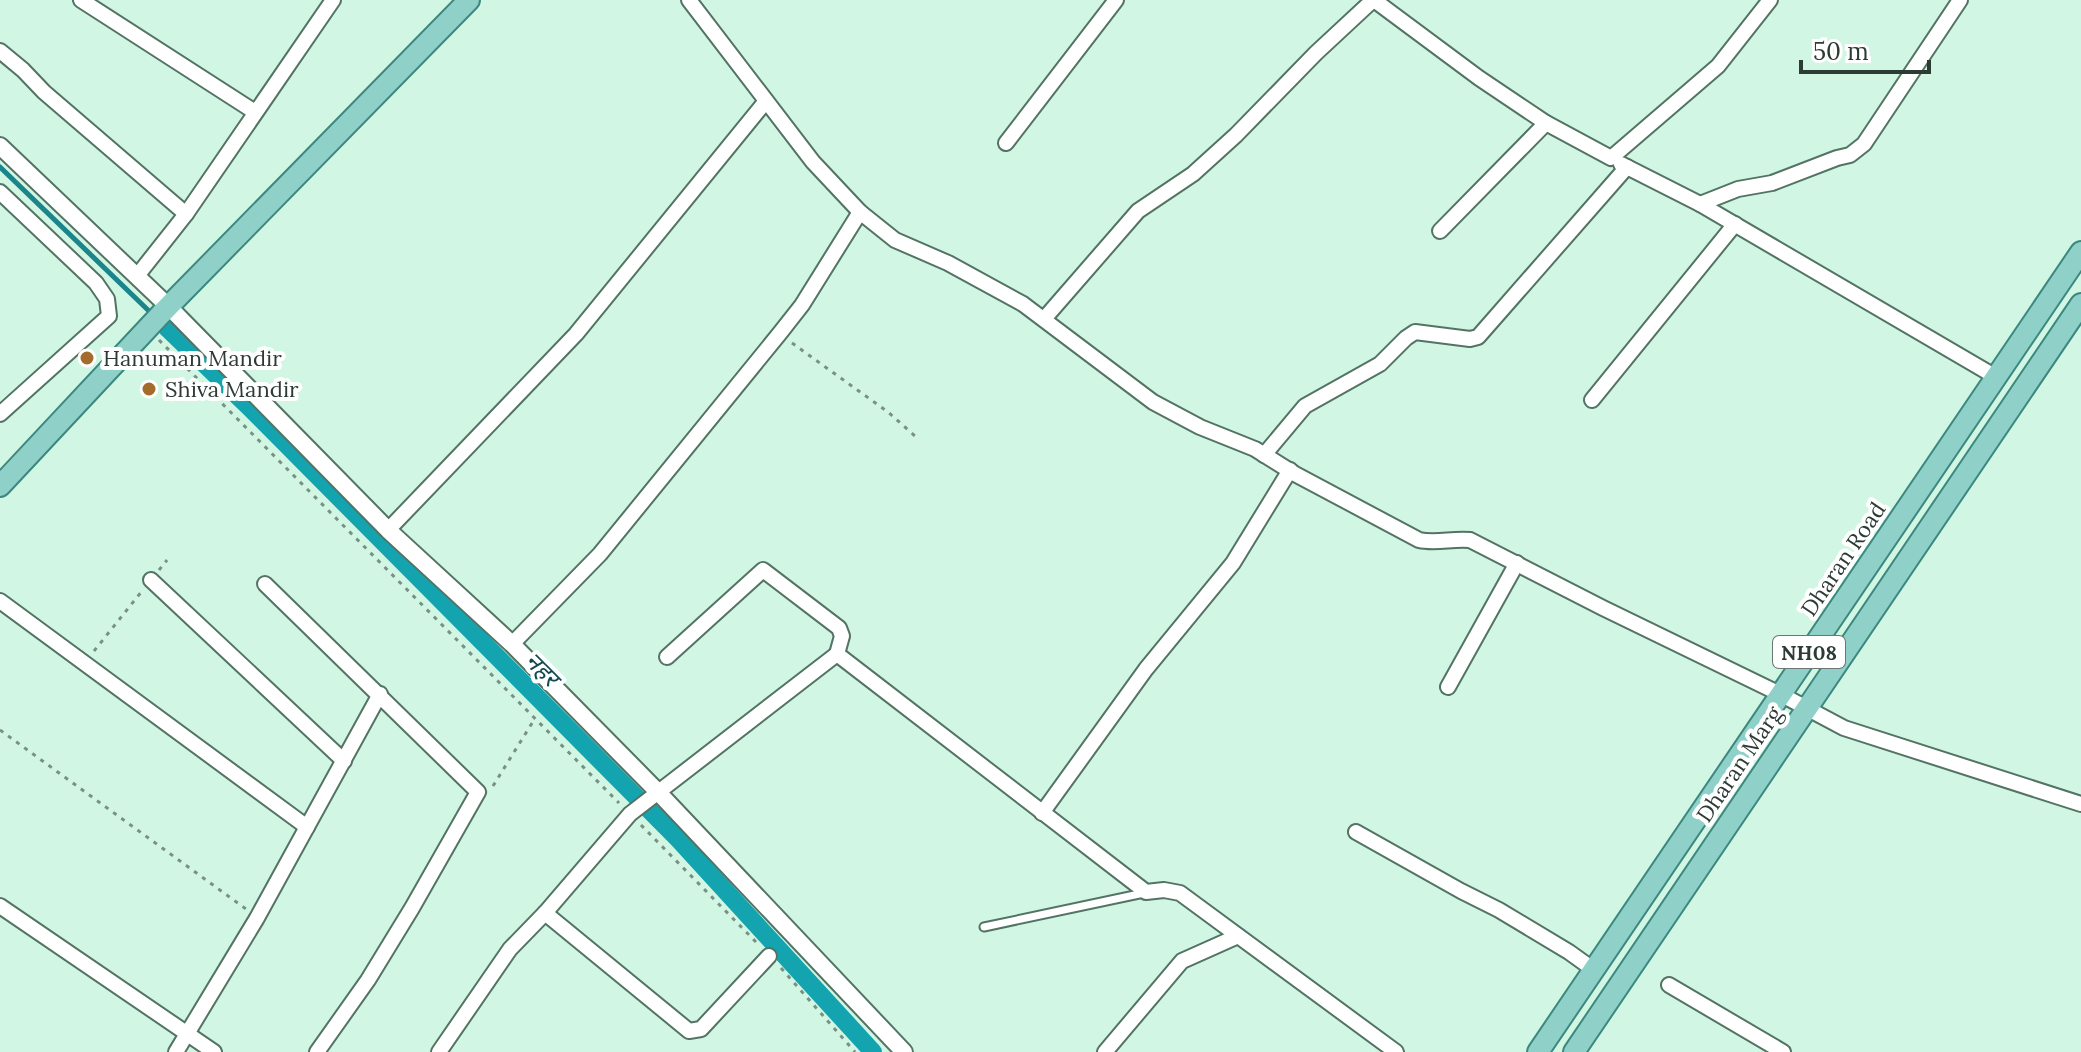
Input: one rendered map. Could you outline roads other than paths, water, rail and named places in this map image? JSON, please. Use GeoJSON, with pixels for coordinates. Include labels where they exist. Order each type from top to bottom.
{"type":"FeatureCollection","features":[{"type":"Feature","properties":{"kind":"main road"},"geometry":{"type":"LineString","coordinates":[[0,486],[148,328],[469,0]]}},
{"type":"Feature","properties":{"kind":"main road","name":"Dharan Road"},"geometry":{"type":"LineString","coordinates":[[1538,1052],[2081,252]]}},
{"type":"Feature","properties":{"kind":"main road","name":"Dharan Marg"},"geometry":{"type":"LineString","coordinates":[[1574,1052],[2081,304]]}},
{"type":"Feature","properties":{"kind":"main road"},"geometry":{"type":"LineString","coordinates":[[2030,326],[2055,342]]}},
{"type":"Feature","properties":{"kind":"street"},"geometry":{"type":"LineString","coordinates":[[81,0],[255,112]]}},
{"type":"Feature","properties":{"kind":"street"},"geometry":{"type":"LineString","coordinates":[[137,276],[186,214],[333,0]]}},
{"type":"Feature","properties":{"kind":"street"},"geometry":{"type":"LineString","coordinates":[[689,0],[813,162],[860,212],[895,240],[948,263],[1023,304],[1153,402],[1200,427],[1255,449],[1419,540],[1430,543],[1470,540],[1844,728],[2081,804]]}},
{"type":"Feature","properties":{"kind":"street"},"geometry":{"type":"LineString","coordinates":[[1006,143],[1116,0]]}},
{"type":"Feature","properties":{"kind":"street"},"geometry":{"type":"LineString","coordinates":[[1044,319],[1138,211],[1193,174],[1373,0],[1546,123],[1700,204],[1996,377]]}},
{"type":"Feature","properties":{"kind":"street"},"geometry":{"type":"LineString","coordinates":[[1391,13],[1400,0]]}},
{"type":"Feature","properties":{"kind":"street"},"geometry":{"type":"LineString","coordinates":[[1611,158],[1718,66],[1770,0]]}},
{"type":"Feature","properties":{"kind":"street"},"geometry":{"type":"LineString","coordinates":[[1700,204],[1738,189],[1772,183],[1850,155],[1864,144],[1960,0]]}},
{"type":"Feature","properties":{"kind":"street"},"geometry":{"type":"LineString","coordinates":[[0,51],[186,214]]}},
{"type":"Feature","properties":{"kind":"street"},"geometry":{"type":"LineString","coordinates":[[388,530],[576,334],[766,101]]}},
{"type":"Feature","properties":{"kind":"street"},"geometry":{"type":"LineString","coordinates":[[1440,231],[1546,123]]}},
{"type":"Feature","properties":{"kind":"street"},"geometry":{"type":"LineString","coordinates":[[0,146],[169,307],[388,530],[512,644],[657,791],[904,1052]]}},
{"type":"Feature","properties":{"kind":"street"},"geometry":{"type":"LineString","coordinates":[[1264,455],[1305,406],[1380,364],[1415,332],[1470,339],[1478,337],[1627,167]]}},
{"type":"Feature","properties":{"kind":"street"},"geometry":{"type":"LineString","coordinates":[[0,192],[96,283],[107,299],[109,316],[0,414]]}},
{"type":"Feature","properties":{"kind":"street"},"geometry":{"type":"LineString","coordinates":[[512,644],[600,554],[780,333],[802,305],[860,212]]}},
{"type":"Feature","properties":{"kind":"street"},"geometry":{"type":"LineString","coordinates":[[1592,400],[1735,224]]}},
{"type":"Feature","properties":{"kind":"street"},"geometry":{"type":"LineString","coordinates":[[1042,813],[1146,669],[1233,563],[1290,470]]}},
{"type":"Feature","properties":{"kind":"street"},"geometry":{"type":"LineString","coordinates":[[1448,687],[1517,563]]}},
{"type":"Feature","properties":{"kind":"street"},"geometry":{"type":"LineString","coordinates":[[439,1052],[510,949],[630,814],[837,654],[842,636],[839,628],[763,570],[667,657]]}},
{"type":"Feature","properties":{"kind":"street"},"geometry":{"type":"LineString","coordinates":[[151,580],[344,761]]}},
{"type":"Feature","properties":{"kind":"street"},"geometry":{"type":"LineString","coordinates":[[265,584],[478,792],[375,968],[317,1052]]}},
{"type":"Feature","properties":{"kind":"street"},"geometry":{"type":"LineString","coordinates":[[0,601],[307,827]]}},
{"type":"Feature","properties":{"kind":"street"},"geometry":{"type":"LineString","coordinates":[[837,654],[1146,892],[1164,890],[1180,893],[1396,1052]]}},
{"type":"Feature","properties":{"kind":"street"},"geometry":{"type":"LineString","coordinates":[[176,1052],[257,918],[380,694]]}},
{"type":"Feature","properties":{"kind":"street"},"geometry":{"type":"LineString","coordinates":[[1356,832],[1499,910],[1594,970]]}},
{"type":"Feature","properties":{"kind":"street"},"geometry":{"type":"LineString","coordinates":[[0,906],[214,1052]]}},
{"type":"Feature","properties":{"kind":"street"},"geometry":{"type":"LineString","coordinates":[[545,913],[689,1031],[701,1029],[769,956]]}},
{"type":"Feature","properties":{"kind":"street"},"geometry":{"type":"LineString","coordinates":[[1105,1052],[1182,961],[1238,936]]}},
{"type":"Feature","properties":{"kind":"street"},"geometry":{"type":"LineString","coordinates":[[1669,985],[1783,1052]]}},
{"type":"Feature","properties":{"kind":"lane"},"geometry":{"type":"LineString","coordinates":[[984,927],[1146,892]]}},
{"type":"Feature","properties":{"kind":"waterway"},"geometry":{"type":"LineString","coordinates":[[0,167],[150,312]]}},
{"type":"Feature","properties":{"kind":"waterway","name":"नहर"},"geometry":{"type":"LineString","coordinates":[[167,328],[678,839],[873,1052]]}},
{"type":"Feature","properties":{"kind":"place","name":"Hanuman Mandir"},"geometry":{"type":"Point","coordinates":[87,358]}},
{"type":"Feature","properties":{"kind":"place","name":"Shiva Mandir"},"geometry":{"type":"Point","coordinates":[149,389]}}]}
